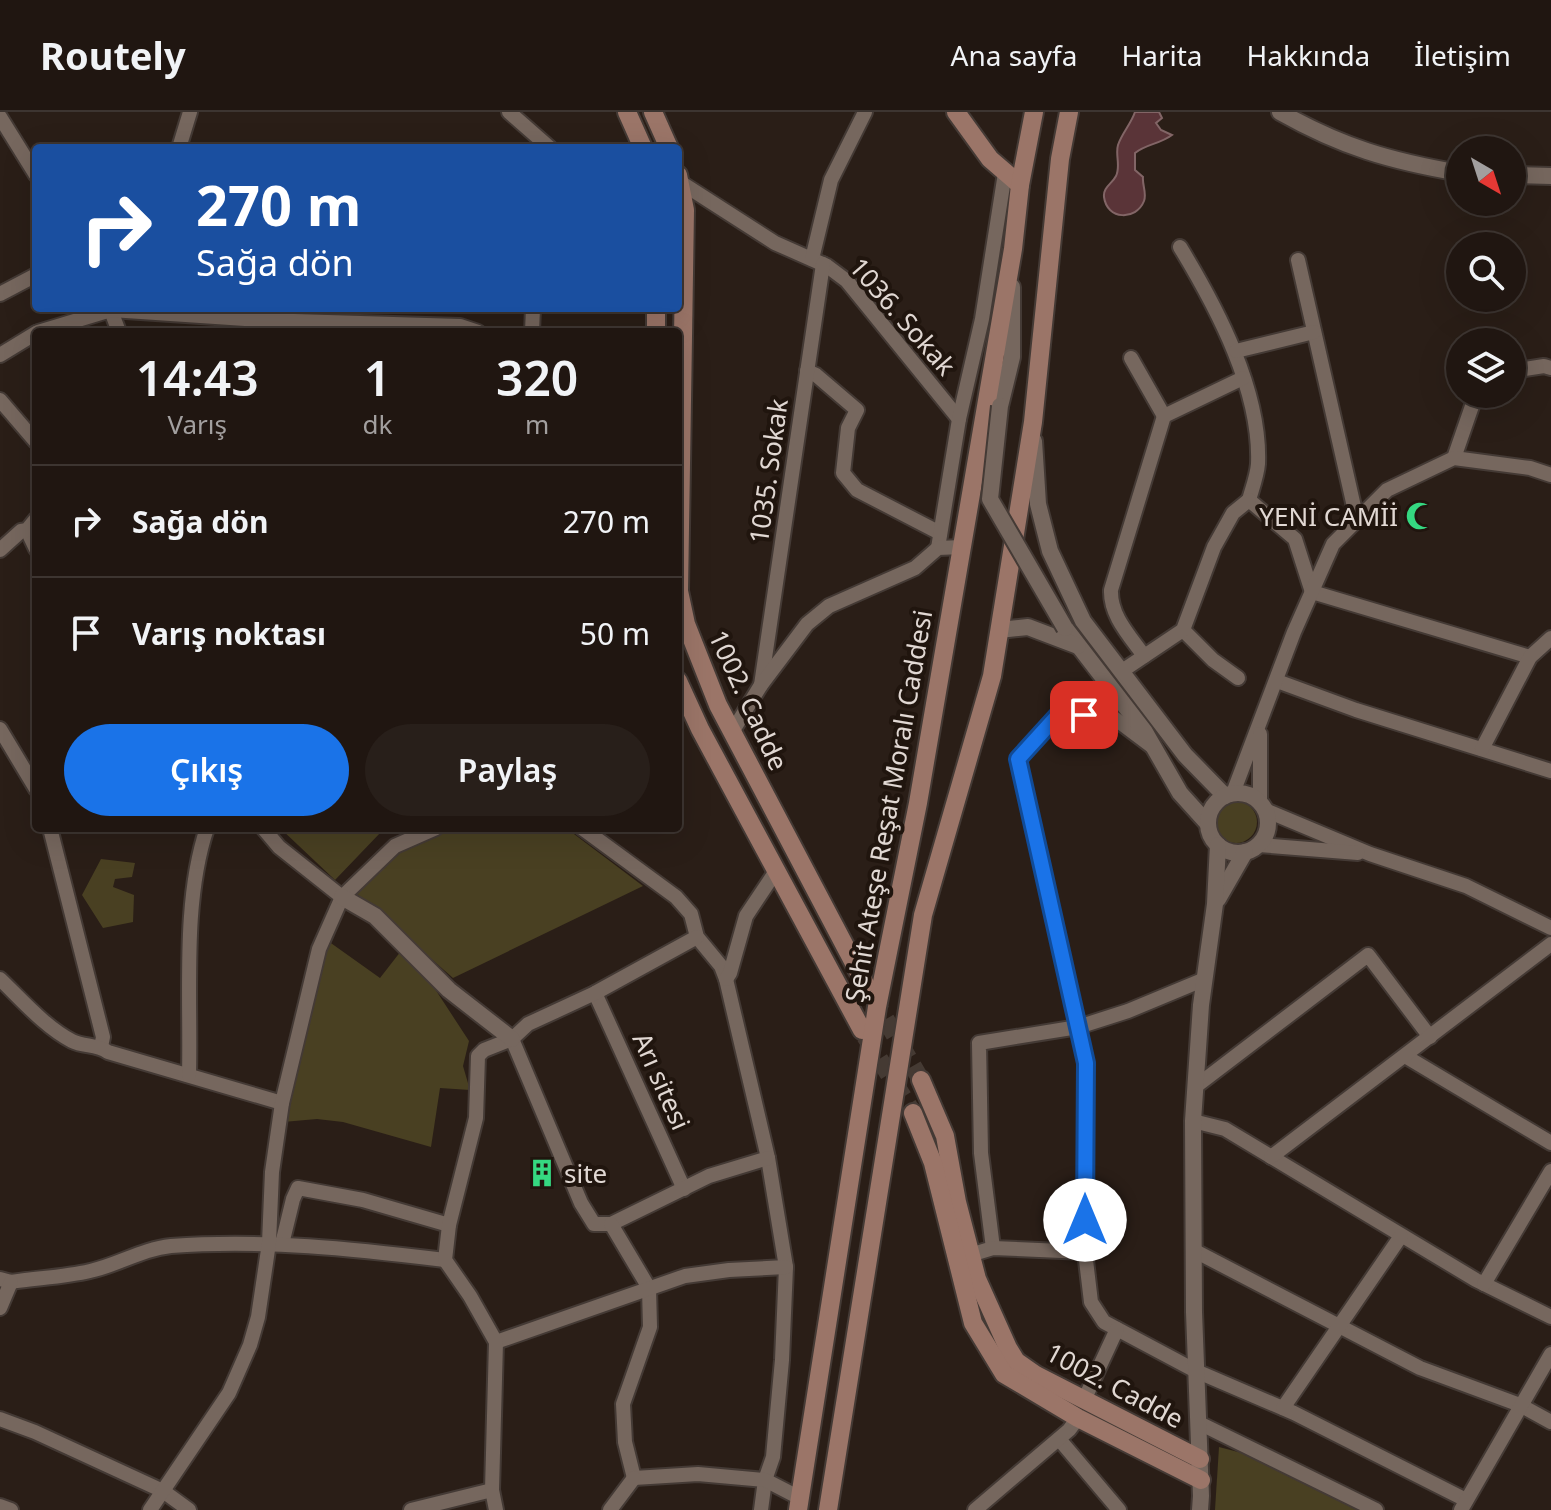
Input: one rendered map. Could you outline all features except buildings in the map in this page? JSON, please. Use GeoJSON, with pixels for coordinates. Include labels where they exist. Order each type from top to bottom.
{"type":"FeatureCollection","features":[{"type":"Feature","properties":{"kind":"main road"},"geometry":{"type":"LineString","coordinates":[[627,112],[641,144]]}},
{"type":"Feature","properties":{"kind":"main road"},"geometry":{"type":"LineString","coordinates":[[653,112],[667,144]]}},
{"type":"Feature","properties":{"kind":"main road"},"geometry":{"type":"LineString","coordinates":[[956,112],[990,159],[1012,179]]}},
{"type":"Feature","properties":{"kind":"main road","name":"Şehit Ateşe Reşat Moralı Caddesi"},"geometry":{"type":"LineString","coordinates":[[799,1504],[877,1007],[918,803],[1013,249],[1012,179],[1034,112]]}},
{"type":"Feature","properties":{"kind":"main road"},"geometry":{"type":"LineString","coordinates":[[828,1510],[923,915],[992,676],[1033,422],[1060,159],[1069,112]]}},
{"type":"Feature","properties":{"kind":"main road","name":"1002. Cadde"},"geometry":{"type":"LineString","coordinates":[[682,195],[685,210],[682,336]]}},
{"type":"Feature","properties":{"kind":"main road","name":"1002. Cadde"},"geometry":{"type":"LineString","coordinates":[[682,605],[700,665],[732,732],[865,984]]}},
{"type":"Feature","properties":{"kind":"main road","name":"1002. Cadde"},"geometry":{"type":"LineString","coordinates":[[682,689],[862,1030]]}},
{"type":"Feature","properties":{"kind":"main road"},"geometry":{"type":"LineString","coordinates":[[709,745],[732,732]]}},
{"type":"Feature","properties":{"kind":"main road"},"geometry":{"type":"LineString","coordinates":[[776,871],[798,858]]}},
{"type":"Feature","properties":{"kind":"main road","name":"1002. Cadde"},"geometry":{"type":"LineString","coordinates":[[921,1080],[945,1136],[973,1323],[1004,1374],[1078,1418],[1201,1480]]}},
{"type":"Feature","properties":{"kind":"main road","name":"1002. Cadde"},"geometry":{"type":"LineString","coordinates":[[913,1113],[964,1256],[1016,1361],[1036,1375],[1200,1459]]}},
{"type":"Feature","properties":{"kind":"main road"},"geometry":{"type":"LineString","coordinates":[[1078,1418],[1085,1398]]}},
{"type":"Feature","properties":{"kind":"street"},"geometry":{"type":"LineString","coordinates":[[180,144],[190,112]]}},
{"type":"Feature","properties":{"kind":"street"},"geometry":{"type":"LineString","coordinates":[[509,112],[545,144]]}},
{"type":"Feature","properties":{"kind":"street","name":"1035. Sokak"},"geometry":{"type":"LineString","coordinates":[[761,685],[807,371],[824,200],[865,112]]}},
{"type":"Feature","properties":{"kind":"street"},"geometry":{"type":"LineString","coordinates":[[1280,112],[1355,149],[1399,163],[1446,171]]}},
{"type":"Feature","properties":{"kind":"street"},"geometry":{"type":"LineString","coordinates":[[0,117],[32,169]]}},
{"type":"Feature","properties":{"kind":"street"},"geometry":{"type":"LineString","coordinates":[[1526,175],[1551,176]]}},
{"type":"Feature","properties":{"kind":"street"},"geometry":{"type":"LineString","coordinates":[[732,732],[761,685],[807,624],[829,606],[915,568],[939,541],[959,419],[1012,179]]}},
{"type":"Feature","properties":{"kind":"street","name":"1036. Sokak"},"geometry":{"type":"LineString","coordinates":[[682,182],[775,243],[817,261],[847,281],[959,419]]}},
{"type":"Feature","properties":{"kind":"street"},"geometry":{"type":"LineString","coordinates":[[1122,671],[1183,630],[1214,547],[1233,513],[1249,500],[1258,466],[1255,427],[1236,351],[1180,247]]}},
{"type":"Feature","properties":{"kind":"street"},"geometry":{"type":"LineString","coordinates":[[1013,249],[1012,357],[1000,406],[990,499],[1065,628],[1154,748],[1180,793],[1208,824]]}},
{"type":"Feature","properties":{"kind":"street"},"geometry":{"type":"LineString","coordinates":[[1298,260],[1357,520]]}},
{"type":"Feature","properties":{"kind":"street"},"geometry":{"type":"LineString","coordinates":[[0,294],[32,277]]}},
{"type":"Feature","properties":{"kind":"street"},"geometry":{"type":"LineString","coordinates":[[50,328],[101,312]]}},
{"type":"Feature","properties":{"kind":"street"},"geometry":{"type":"LineString","coordinates":[[212,312],[425,328]]}},
{"type":"Feature","properties":{"kind":"street"},"geometry":{"type":"LineString","coordinates":[[445,328],[466,328]]}},
{"type":"Feature","properties":{"kind":"street"},"geometry":{"type":"LineString","coordinates":[[1236,351],[1314,332]]}},
{"type":"Feature","properties":{"kind":"street"},"geometry":{"type":"LineString","coordinates":[[0,355],[32,335]]}},
{"type":"Feature","properties":{"kind":"street"},"geometry":{"type":"LineString","coordinates":[[1131,358],[1164,416],[1111,590],[1111,602],[1144,656]]}},
{"type":"Feature","properties":{"kind":"street"},"geometry":{"type":"LineString","coordinates":[[1526,369],[1551,368]]}},
{"type":"Feature","properties":{"kind":"street"},"geometry":{"type":"LineString","coordinates":[[807,371],[857,410],[848,428],[843,473],[857,490],[939,541],[962,547]]}},
{"type":"Feature","properties":{"kind":"street"},"geometry":{"type":"LineString","coordinates":[[1164,416],[1243,378]]}},
{"type":"Feature","properties":{"kind":"street"},"geometry":{"type":"LineString","coordinates":[[0,400],[32,437]]}},
{"type":"Feature","properties":{"kind":"street"},"geometry":{"type":"LineString","coordinates":[[1454,458],[1471,408]]}},
{"type":"Feature","properties":{"kind":"street"},"geometry":{"type":"LineString","coordinates":[[1033,422],[1038,504],[1050,551],[1083,621],[1185,755],[1229,795]]}},
{"type":"Feature","properties":{"kind":"street"},"geometry":{"type":"LineString","coordinates":[[1229,795],[1333,544],[1387,490],[1454,458],[1530,468],[1551,475]]}},
{"type":"Feature","properties":{"kind":"street"},"geometry":{"type":"LineString","coordinates":[[1249,500],[1295,539],[1312,592]]}},
{"type":"Feature","properties":{"kind":"street"},"geometry":{"type":"LineString","coordinates":[[0,550],[32,525]]}},
{"type":"Feature","properties":{"kind":"street"},"geometry":{"type":"LineString","coordinates":[[1312,592],[1530,657]]}},
{"type":"Feature","properties":{"kind":"street"},"geometry":{"type":"LineString","coordinates":[[999,630],[1028,627],[1079,646]]}},
{"type":"Feature","properties":{"kind":"street"},"geometry":{"type":"LineString","coordinates":[[1183,630],[1213,660],[1238,678]]}},
{"type":"Feature","properties":{"kind":"street"},"geometry":{"type":"LineString","coordinates":[[1482,749],[1530,657],[1551,638]]}},
{"type":"Feature","properties":{"kind":"street"},"geometry":{"type":"LineString","coordinates":[[1277,681],[1356,710],[1551,771]]}},
{"type":"Feature","properties":{"kind":"street"},"geometry":{"type":"LineString","coordinates":[[1154,748],[1110,715],[1058,715],[1018,759],[1086,1063],[1085,1252],[1091,1302],[1104,1322],[1196,1371],[1283,1408],[1464,1505],[1551,1354]]}},
{"type":"Feature","properties":{"kind":"street"},"geometry":{"type":"LineString","coordinates":[[1215,904],[1268,828],[1262,806],[1260,726]]}},
{"type":"Feature","properties":{"kind":"street"},"geometry":{"type":"LineString","coordinates":[[0,729],[32,782]]}},
{"type":"Feature","properties":{"kind":"street"},"geometry":{"type":"LineString","coordinates":[[1370,854],[1252,848],[1226,850],[1218,845],[1208,824],[1213,807],[1229,795],[1243,793],[1262,806],[1370,854],[1466,886],[1551,928]]}},
{"type":"Feature","properties":{"kind":"street"},"geometry":{"type":"LineString","coordinates":[[51,832],[103,1037],[101,1047]]}},
{"type":"Feature","properties":{"kind":"street"},"geometry":{"type":"LineString","coordinates":[[189,1075],[189,949],[199,851],[206,832]]}},
{"type":"Feature","properties":{"kind":"street"},"geometry":{"type":"LineString","coordinates":[[266,832],[279,847],[342,897],[375,916],[449,990],[512,1039],[581,1203],[594,1224],[611,1224],[709,1176],[768,1158]]}},
{"type":"Feature","properties":{"kind":"street"},"geometry":{"type":"LineString","coordinates":[[276,1243],[272,1172],[282,1103],[319,949],[342,897],[395,846],[427,832]]}},
{"type":"Feature","properties":{"kind":"street"},"geometry":{"type":"LineString","coordinates":[[587,832],[676,897],[691,914],[697,937],[721,966],[726,979],[768,1158],[786,1267],[773,1457],[765,1480],[761,1510]]}},
{"type":"Feature","properties":{"kind":"street"},"geometry":{"type":"LineString","coordinates":[[1200,1510],[1193,1121],[1218,845]]}},
{"type":"Feature","properties":{"kind":"street"},"geometry":{"type":"LineString","coordinates":[[726,979],[746,916],[776,871]]}},
{"type":"Feature","properties":{"kind":"street"},"geometry":{"type":"LineString","coordinates":[[496,1510],[492,1490],[496,1342],[445,1260],[449,1225],[476,1118],[478,1056],[484,1050],[512,1039],[528,1024],[595,993],[697,937]]}},
{"type":"Feature","properties":{"kind":"street"},"geometry":{"type":"LineString","coordinates":[[1271,1157],[1551,944]]}},
{"type":"Feature","properties":{"kind":"street"},"geometry":{"type":"LineString","coordinates":[[1195,1087],[1368,955],[1430,1037]]}},
{"type":"Feature","properties":{"kind":"street"},"geometry":{"type":"LineString","coordinates":[[0,979],[57,1031],[75,1043],[101,1047],[108,1052],[282,1103]]}},
{"type":"Feature","properties":{"kind":"street"},"geometry":{"type":"LineString","coordinates":[[993,1248],[981,1153],[979,1043],[1078,1027],[1128,1011],[1205,979]]}},
{"type":"Feature","properties":{"kind":"street","name":"Arı sitesi"},"geometry":{"type":"LineString","coordinates":[[595,993],[684,1189]]}},
{"type":"Feature","properties":{"kind":"street"},"geometry":{"type":"LineString","coordinates":[[1405,1056],[1551,1143]]}},
{"type":"Feature","properties":{"kind":"street"},"geometry":{"type":"LineString","coordinates":[[1193,1121],[1225,1129],[1484,1284],[1551,1317]]}},
{"type":"Feature","properties":{"kind":"street"},"geometry":{"type":"LineString","coordinates":[[1484,1284],[1545,1193],[1551,1171]]}},
{"type":"Feature","properties":{"kind":"street"},"geometry":{"type":"LineString","coordinates":[[150,1510],[229,1393],[245,1357],[276,1243],[298,1188],[363,1200],[449,1225]]}},
{"type":"Feature","properties":{"kind":"street"},"geometry":{"type":"LineString","coordinates":[[611,1224],[649,1288],[650,1327],[623,1404],[625,1442],[634,1478]]}},
{"type":"Feature","properties":{"kind":"street"},"geometry":{"type":"LineString","coordinates":[[1283,1408],[1401,1236]]}},
{"type":"Feature","properties":{"kind":"street"},"geometry":{"type":"LineString","coordinates":[[0,1308],[6,1280],[90,1271],[168,1246],[323,1245],[445,1260]]}},
{"type":"Feature","properties":{"kind":"street"},"geometry":{"type":"LineString","coordinates":[[964,1256],[993,1248],[1085,1252]]}},
{"type":"Feature","properties":{"kind":"street"},"geometry":{"type":"LineString","coordinates":[[1193,1250],[1420,1368],[1520,1405],[1551,1422]]}},
{"type":"Feature","properties":{"kind":"street"},"geometry":{"type":"LineString","coordinates":[[496,1342],[685,1276],[786,1267]]}},
{"type":"Feature","properties":{"kind":"street"},"geometry":{"type":"LineString","coordinates":[[1085,1398],[1117,1329]]}},
{"type":"Feature","properties":{"kind":"street"},"geometry":{"type":"LineString","coordinates":[[975,1510],[1059,1439],[1078,1418]]}},
{"type":"Feature","properties":{"kind":"street"},"geometry":{"type":"LineString","coordinates":[[0,1419],[163,1491],[189,1510]]}},
{"type":"Feature","properties":{"kind":"street"},"geometry":{"type":"LineString","coordinates":[[1199,1423],[1376,1510]]}},
{"type":"Feature","properties":{"kind":"street"},"geometry":{"type":"LineString","coordinates":[[1059,1439],[1119,1510]]}},
{"type":"Feature","properties":{"kind":"street"},"geometry":{"type":"LineString","coordinates":[[610,1510],[634,1478],[698,1474],[765,1480],[799,1504]]}},
{"type":"Feature","properties":{"kind":"street"},"geometry":{"type":"LineString","coordinates":[[411,1510],[492,1490]]}},
{"type":"Feature","properties":{"kind":"street"},"geometry":{"type":"LineString","coordinates":[[0,1506],[11,1510]]}},
{"type":"Feature","properties":{"kind":"shaded area"},"geometry":{"type":"Polygon","coordinates":[[[1135,112],[1159,112],[1162,118],[1156,123],[1161,130],[1172,135],[1135,153],[1135,170],[1143,177],[1144,201],[1129,215],[1116,214],[1106,205],[1104,194],[1117,172],[1120,141],[1135,112]]]}},
{"type":"Feature","properties":{"kind":"shaded area"},"geometry":{"type":"Polygon","coordinates":[[[1236,801],[1251,807],[1257,822],[1251,837],[1236,843],[1221,837],[1215,822],[1221,807],[1236,801]]]}},
{"type":"Feature","properties":{"kind":"shaded area"},"geometry":{"type":"Polygon","coordinates":[[[284,832],[381,832],[335,880],[284,832]]]}},
{"type":"Feature","properties":{"kind":"shaded area"},"geometry":{"type":"Polygon","coordinates":[[[438,832],[571,832],[643,886],[453,978],[378,912],[351,896],[400,850],[438,832]]]}},
{"type":"Feature","properties":{"kind":"shaded area"},"geometry":{"type":"Polygon","coordinates":[[[101,859],[135,863],[132,877],[115,879],[113,887],[134,895],[133,922],[103,928],[82,895],[101,859]]]}},
{"type":"Feature","properties":{"kind":"shaded area"},"geometry":{"type":"Polygon","coordinates":[[[328,941],[380,978],[401,951],[420,966],[469,1041],[463,1066],[470,1090],[440,1088],[431,1147],[343,1122],[317,1119],[283,1122],[302,1034],[328,941]]]}},
{"type":"Feature","properties":{"kind":"shaded area"},"geometry":{"type":"Polygon","coordinates":[[[1219,1447],[1242,1453],[1357,1510],[1215,1510],[1219,1447]]]}},
{"type":"Feature","properties":{"kind":"tunnel"},"geometry":{"type":"LineString","coordinates":[[872,996],[921,1080]]}},
{"type":"Feature","properties":{"kind":"tunnel"},"geometry":{"type":"LineString","coordinates":[[865,1036],[913,1113]]}},
{"type":"Feature","properties":{"kind":"place","name":"YENİ CAMİİ"},"geometry":{"type":"Point","coordinates":[1420,516]}},
{"type":"Feature","properties":{"kind":"place","name":"site"},"geometry":{"type":"Point","coordinates":[542,1173]}},
{"type":"Feature","properties":{"kind":"route"},"geometry":{"type":"LineString","coordinates":[[1084,715],[1058,715],[1018,759],[1086,1063],[1085,1220]]}}]}
